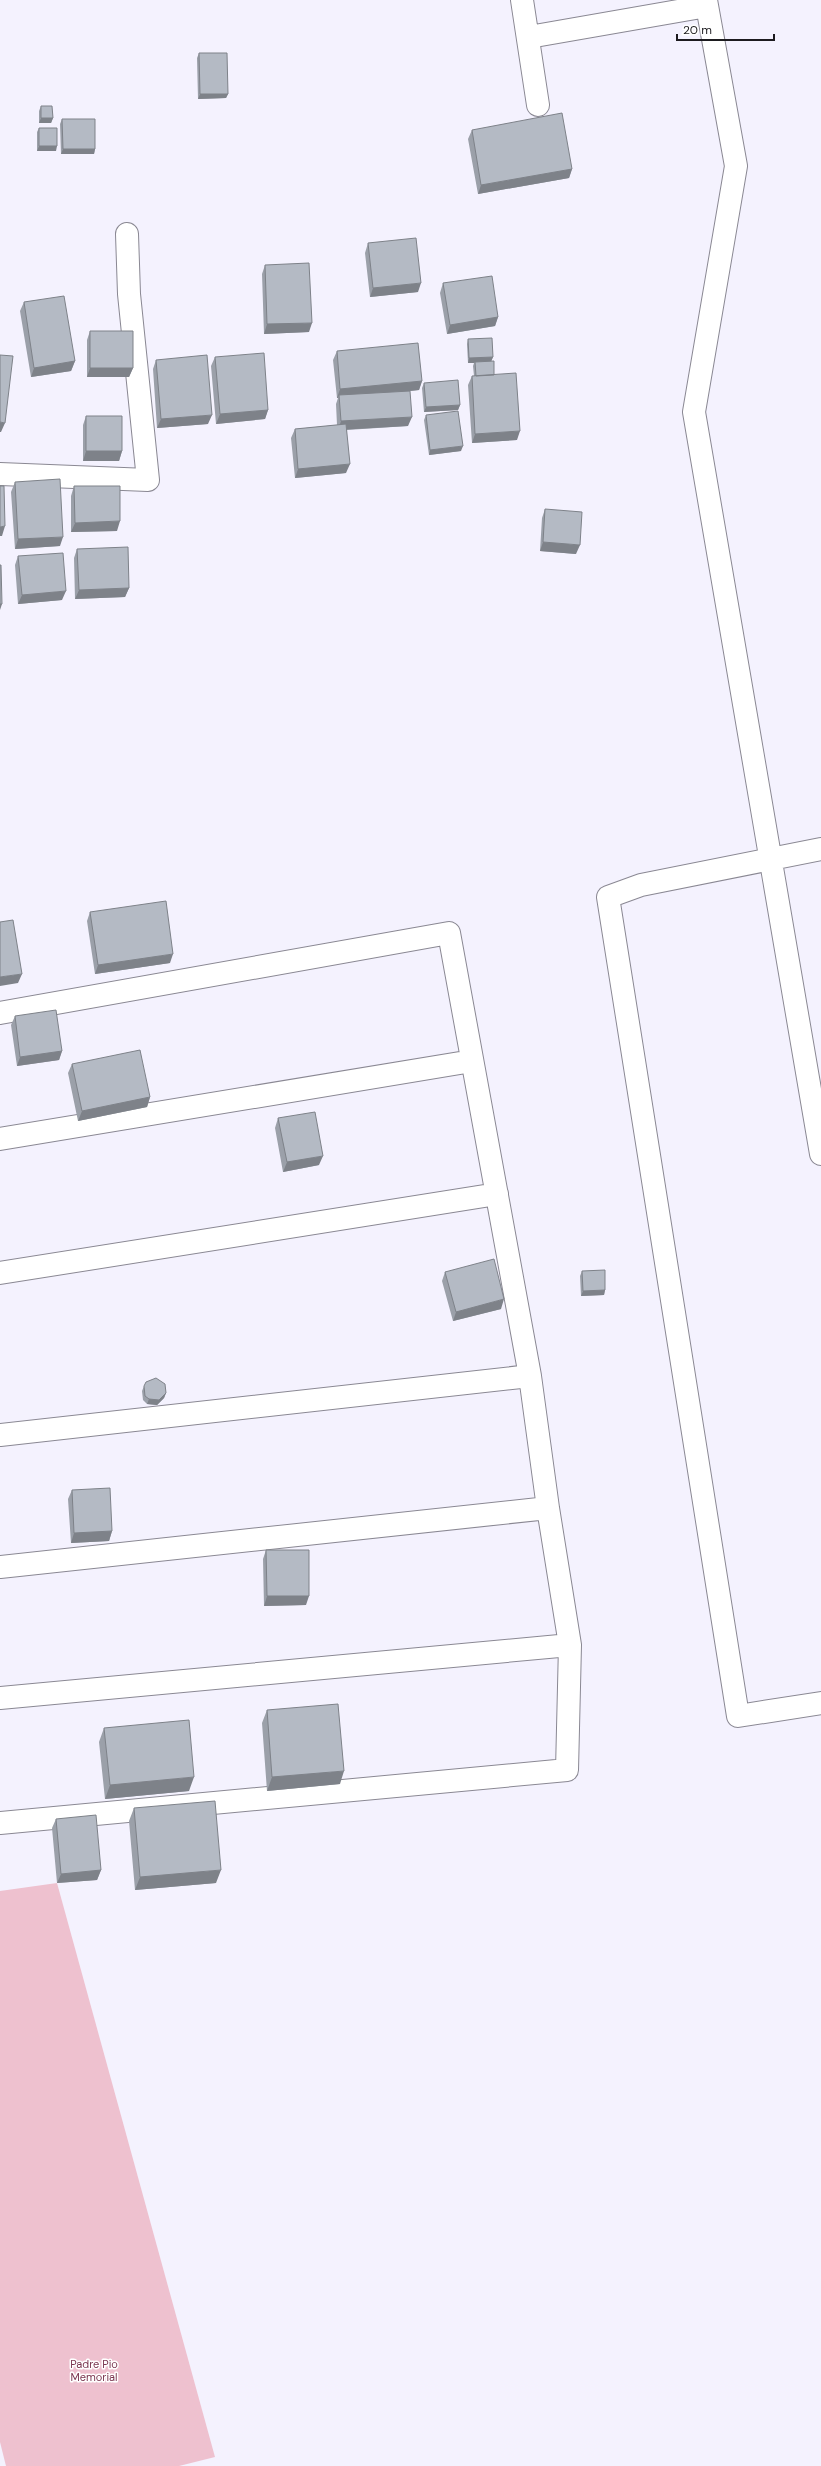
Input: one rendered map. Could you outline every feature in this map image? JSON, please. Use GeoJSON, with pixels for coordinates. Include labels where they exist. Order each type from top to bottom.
{"type":"FeatureCollection","features":[{"type":"Feature","properties":{"kind":"street"},"geometry":{"type":"LineString","coordinates":[[522,0],[529,37],[538,105]]}},
{"type":"Feature","properties":{"kind":"street"},"geometry":{"type":"LineString","coordinates":[[529,37],[707,3],[736,166],[694,412],[772,858],[821,1154]]}},
{"type":"Feature","properties":{"kind":"street"},"geometry":{"type":"LineString","coordinates":[[0,474],[148,480],[129,294],[127,234]]}},
{"type":"Feature","properties":{"kind":"street"},"geometry":{"type":"LineString","coordinates":[[821,849],[641,885],[608,897],[738,1716],[821,1703]]}},
{"type":"Feature","properties":{"kind":"street"},"geometry":{"type":"LineString","coordinates":[[0,1013],[449,933],[530,1376],[548,1508],[570,1645],[567,1770],[0,1823]]}},
{"type":"Feature","properties":{"kind":"street"},"geometry":{"type":"LineString","coordinates":[[0,1139],[472,1061]]}},
{"type":"Feature","properties":{"kind":"street"},"geometry":{"type":"LineString","coordinates":[[0,1274],[497,1194]]}},
{"type":"Feature","properties":{"kind":"street"},"geometry":{"type":"LineString","coordinates":[[0,1435],[530,1376]]}},
{"type":"Feature","properties":{"kind":"street"},"geometry":{"type":"LineString","coordinates":[[0,1567],[548,1508]]}},
{"type":"Feature","properties":{"kind":"street"},"geometry":{"type":"LineString","coordinates":[[0,1698],[570,1645]]}},
{"type":"Feature","properties":{"kind":"green space","name":"Padre Pio Memorial"},"geometry":{"type":"Polygon","coordinates":[[[57,1883],[215,2457],[179,2466],[6,2466],[0,2442],[0,1891],[57,1883]]]}},
{"type":"Feature","properties":{"kind":"building"},"geometry":{"type":"Polygon","coordinates":[[[199,53],[227,53],[228,94],[200,94],[199,53]]]}},
{"type":"Feature","properties":{"kind":"building"},"geometry":{"type":"Polygon","coordinates":[[[41,106],[52,106],[53,118],[41,118],[41,106]]]}},
{"type":"Feature","properties":{"kind":"building"},"geometry":{"type":"Polygon","coordinates":[[[562,113],[572,169],[481,185],[472,130],[562,113]]]}},
{"type":"Feature","properties":{"kind":"building"},"geometry":{"type":"Polygon","coordinates":[[[62,119],[95,119],[95,149],[63,149],[62,119]]]}},
{"type":"Feature","properties":{"kind":"building"},"geometry":{"type":"Polygon","coordinates":[[[39,128],[57,128],[57,146],[39,146],[39,128]]]}},
{"type":"Feature","properties":{"kind":"building"},"geometry":{"type":"Polygon","coordinates":[[[416,238],[421,283],[373,288],[368,243],[416,238]]]}},
{"type":"Feature","properties":{"kind":"building"},"geometry":{"type":"Polygon","coordinates":[[[309,263],[312,323],[267,324],[265,265],[309,263]]]}},
{"type":"Feature","properties":{"kind":"building"},"geometry":{"type":"Polygon","coordinates":[[[492,276],[498,317],[450,325],[443,283],[492,276]]]}},
{"type":"Feature","properties":{"kind":"building"},"geometry":{"type":"Polygon","coordinates":[[[64,296],[75,361],[34,368],[24,302],[64,296]]]}},
{"type":"Feature","properties":{"kind":"building"},"geometry":{"type":"Polygon","coordinates":[[[90,331],[133,331],[133,368],[90,368],[90,331]]]}},
{"type":"Feature","properties":{"kind":"building"},"geometry":{"type":"Polygon","coordinates":[[[492,338],[493,357],[469,358],[468,339],[492,338]]]}},
{"type":"Feature","properties":{"kind":"building"},"geometry":{"type":"Polygon","coordinates":[[[418,343],[422,381],[340,389],[337,351],[418,343]]]}},
{"type":"Feature","properties":{"kind":"building"},"geometry":{"type":"Polygon","coordinates":[[[264,353],[268,410],[220,414],[215,357],[264,353]]]}},
{"type":"Feature","properties":{"kind":"building"},"geometry":{"type":"Polygon","coordinates":[[[0,355],[13,356],[5,423],[0,422],[0,355]]]}},
{"type":"Feature","properties":{"kind":"building"},"geometry":{"type":"Polygon","coordinates":[[[207,355],[212,415],[161,419],[156,360],[207,355]]]}},
{"type":"Feature","properties":{"kind":"building"},"geometry":{"type":"Polygon","coordinates":[[[494,361],[494,375],[476,376],[475,362],[494,361]]]}},
{"type":"Feature","properties":{"kind":"building"},"geometry":{"type":"Polygon","coordinates":[[[516,373],[520,431],[475,434],[472,376],[516,373]]]}},
{"type":"Feature","properties":{"kind":"building"},"geometry":{"type":"Polygon","coordinates":[[[458,380],[460,405],[426,407],[424,383],[458,380]]]}},
{"type":"Feature","properties":{"kind":"building"},"geometry":{"type":"Polygon","coordinates":[[[410,391],[412,417],[341,421],[339,395],[410,391]]]}},
{"type":"Feature","properties":{"kind":"building"},"geometry":{"type":"Polygon","coordinates":[[[458,411],[463,446],[430,450],[426,415],[458,411]]]}},
{"type":"Feature","properties":{"kind":"building"},"geometry":{"type":"Polygon","coordinates":[[[86,416],[122,416],[122,451],[86,451],[86,416]]]}},
{"type":"Feature","properties":{"kind":"building"},"geometry":{"type":"Polygon","coordinates":[[[346,424],[350,464],[298,469],[295,429],[346,424]]]}},
{"type":"Feature","properties":{"kind":"building"},"geometry":{"type":"Polygon","coordinates":[[[60,479],[63,537],[18,539],[15,482],[60,479]]]}},
{"type":"Feature","properties":{"kind":"building"},"geometry":{"type":"Polygon","coordinates":[[[0,486],[4,486],[5,526],[0,527],[0,486]]]}},
{"type":"Feature","properties":{"kind":"building"},"geometry":{"type":"Polygon","coordinates":[[[74,486],[120,486],[120,521],[75,523],[74,486]]]}},
{"type":"Feature","properties":{"kind":"building"},"geometry":{"type":"Polygon","coordinates":[[[545,509],[582,512],[580,545],[543,542],[545,509]]]}},
{"type":"Feature","properties":{"kind":"building"},"geometry":{"type":"Polygon","coordinates":[[[128,547],[129,588],[79,590],[77,549],[128,547]]]}},
{"type":"Feature","properties":{"kind":"building"},"geometry":{"type":"Polygon","coordinates":[[[63,553],[66,591],[22,595],[18,556],[63,553]]]}},
{"type":"Feature","properties":{"kind":"building"},"geometry":{"type":"Polygon","coordinates":[[[1,565],[2,604],[0,604],[1,565]]]}},
{"type":"Feature","properties":{"kind":"building"},"geometry":{"type":"Polygon","coordinates":[[[166,901],[173,954],[98,965],[90,912],[166,901]]]}},
{"type":"Feature","properties":{"kind":"building"},"geometry":{"type":"Polygon","coordinates":[[[13,920],[22,974],[0,977],[0,922],[13,920]]]}},
{"type":"Feature","properties":{"kind":"building"},"geometry":{"type":"Polygon","coordinates":[[[56,1010],[62,1051],[20,1057],[15,1016],[56,1010]]]}},
{"type":"Feature","properties":{"kind":"building"},"geometry":{"type":"Polygon","coordinates":[[[140,1050],[150,1097],[82,1111],[72,1064],[140,1050]]]}},
{"type":"Feature","properties":{"kind":"building"},"geometry":{"type":"Polygon","coordinates":[[[315,1112],[323,1156],[287,1162],[278,1118],[315,1112]]]}},
{"type":"Feature","properties":{"kind":"building"},"geometry":{"type":"Polygon","coordinates":[[[494,1259],[504,1299],[456,1312],[445,1272],[494,1259]]]}},
{"type":"Feature","properties":{"kind":"building"},"geometry":{"type":"Polygon","coordinates":[[[605,1270],[605,1290],[583,1291],[582,1271],[605,1270]]]}},
{"type":"Feature","properties":{"kind":"building"},"geometry":{"type":"Polygon","coordinates":[[[156,1378],[165,1384],[166,1393],[159,1400],[149,1399],[145,1396],[144,1386],[146,1382],[156,1378]]]}},
{"type":"Feature","properties":{"kind":"building"},"geometry":{"type":"Polygon","coordinates":[[[110,1488],[112,1531],[74,1533],[72,1490],[110,1488]]]}},
{"type":"Feature","properties":{"kind":"building"},"geometry":{"type":"Polygon","coordinates":[[[266,1550],[309,1550],[309,1596],[267,1596],[266,1550]]]}},
{"type":"Feature","properties":{"kind":"building"},"geometry":{"type":"Polygon","coordinates":[[[338,1704],[344,1771],[272,1777],[267,1710],[338,1704]]]}},
{"type":"Feature","properties":{"kind":"building"},"geometry":{"type":"Polygon","coordinates":[[[189,1720],[194,1777],[110,1785],[104,1728],[189,1720]]]}},
{"type":"Feature","properties":{"kind":"building"},"geometry":{"type":"Polygon","coordinates":[[[215,1801],[221,1870],[140,1877],[134,1808],[215,1801]]]}},
{"type":"Feature","properties":{"kind":"building"},"geometry":{"type":"Polygon","coordinates":[[[96,1815],[101,1870],[61,1874],[56,1819],[96,1815]]]}}]}
